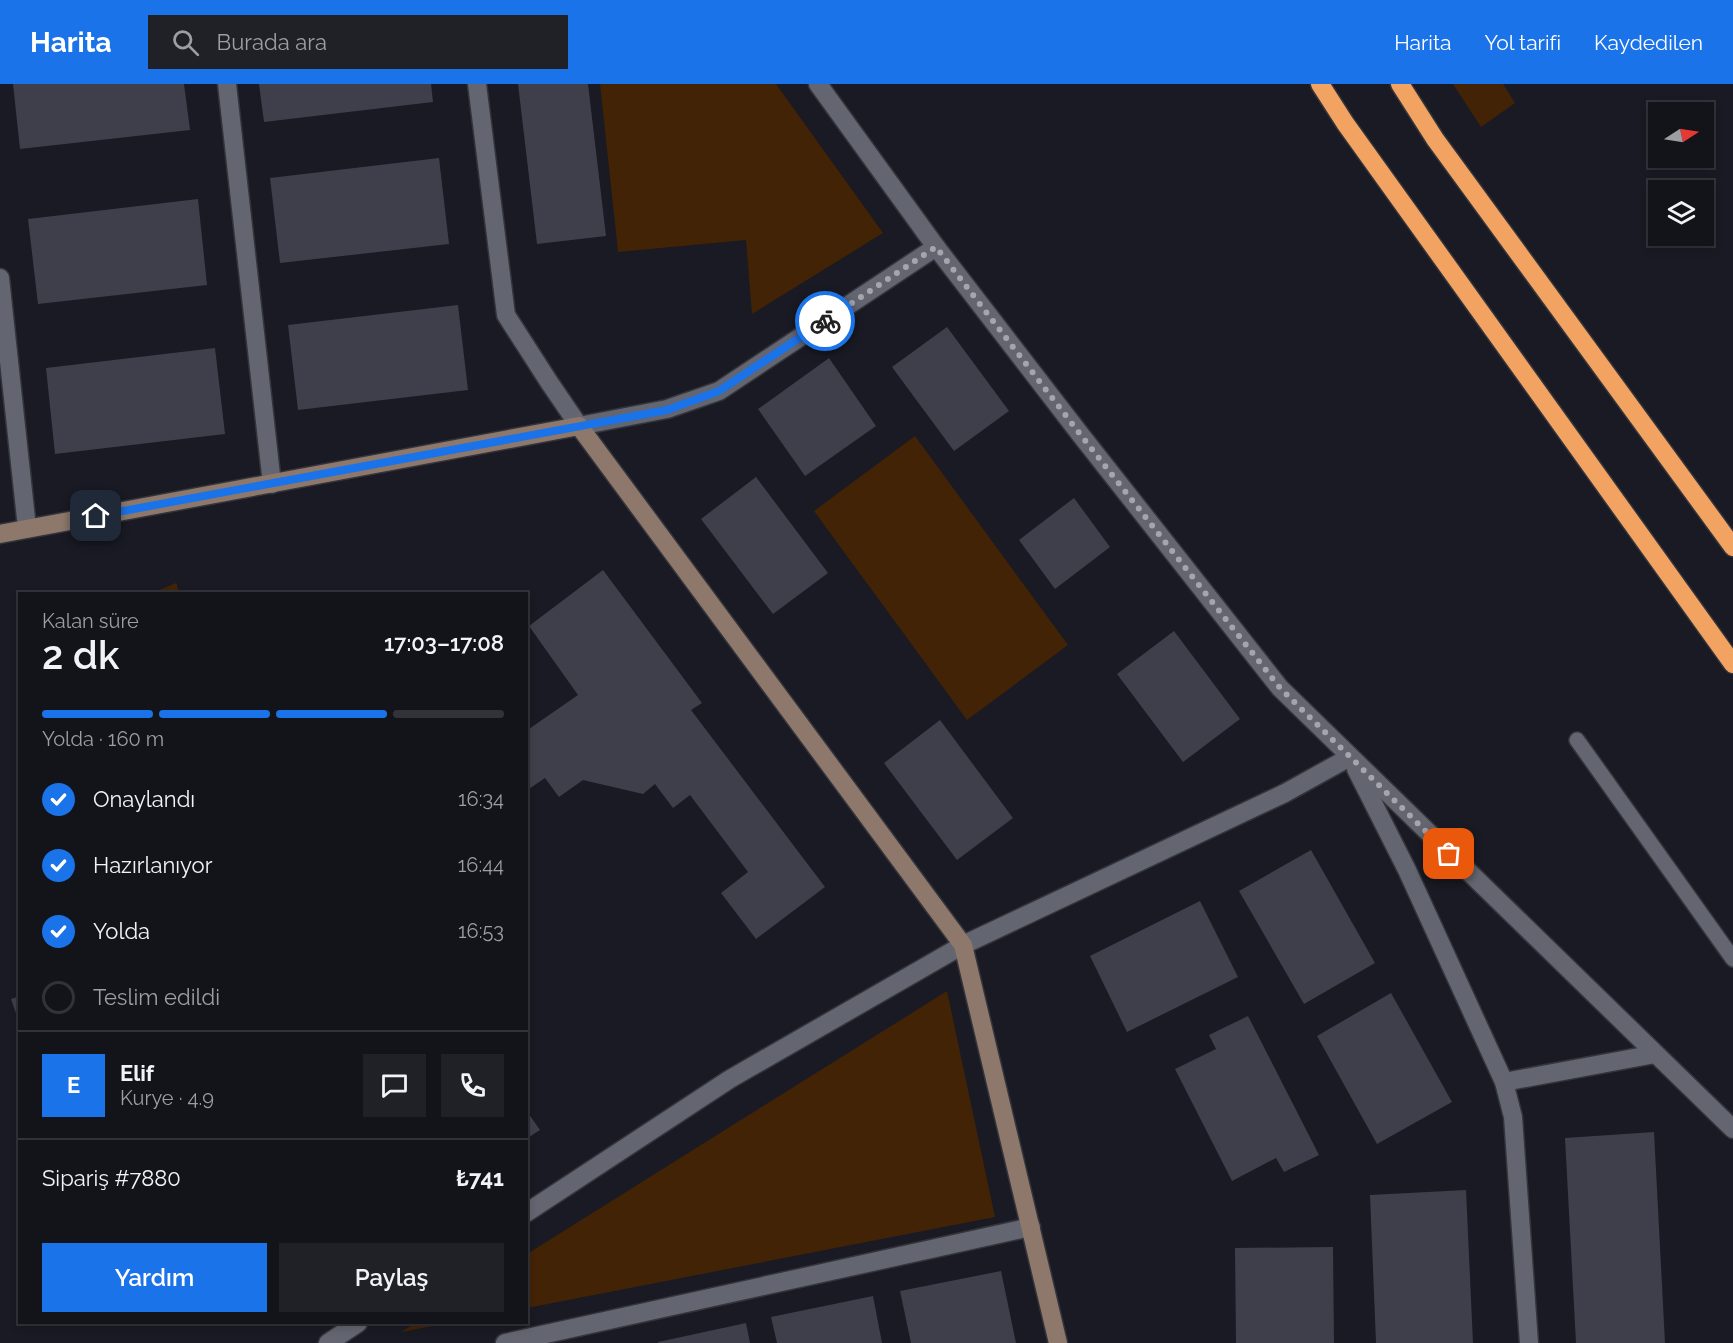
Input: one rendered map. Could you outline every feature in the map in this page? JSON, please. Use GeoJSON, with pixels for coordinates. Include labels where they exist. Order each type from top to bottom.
{"type":"FeatureCollection","features":[{"type":"Feature","properties":{"kind":"highway"},"geometry":{"type":"LineString","coordinates":[[1320,84],[1345,123],[1733,663]]}},
{"type":"Feature","properties":{"kind":"highway"},"geometry":{"type":"LineString","coordinates":[[1400,84],[1435,139],[1733,547]]}},
{"type":"Feature","properties":{"kind":"street"},"geometry":{"type":"LineString","coordinates":[[227,84],[272,484]]}},
{"type":"Feature","properties":{"kind":"street"},"geometry":{"type":"LineString","coordinates":[[477,84],[506,315],[579,426],[963,945],[1059,1343]]}},
{"type":"Feature","properties":{"kind":"street"},"geometry":{"type":"LineString","coordinates":[[818,84],[936,247],[1094,453],[1280,688],[1733,1130]]}},
{"type":"Feature","properties":{"kind":"street"},"geometry":{"type":"LineString","coordinates":[[0,534],[667,410],[719,391],[936,247]]}},
{"type":"Feature","properties":{"kind":"street"},"geometry":{"type":"LineString","coordinates":[[0,278],[27,528]]}},
{"type":"Feature","properties":{"kind":"street"},"geometry":{"type":"LineString","coordinates":[[528,1212],[730,1079],[963,945],[1285,793],[1350,757]]}},
{"type":"Feature","properties":{"kind":"street"},"geometry":{"type":"LineString","coordinates":[[1350,757],[1407,870],[1504,1082],[1513,1117],[1529,1343]]}},
{"type":"Feature","properties":{"kind":"street"},"geometry":{"type":"LineString","coordinates":[[1504,1082],[1655,1054]]}},
{"type":"Feature","properties":{"kind":"street"},"geometry":{"type":"LineString","coordinates":[[505,1343],[1031,1227]]}},
{"type":"Feature","properties":{"kind":"street"},"geometry":{"type":"LineString","coordinates":[[328,1343],[356,1324]]}},
{"type":"Feature","properties":{"kind":"lane"},"geometry":{"type":"LineString","coordinates":[[1577,740],[1733,959]]}},
{"type":"Feature","properties":{"kind":"shaded area"},"geometry":{"type":"Polygon","coordinates":[[[600,84],[776,84],[883,233],[752,314],[746,240],[618,252],[600,84]]]}},
{"type":"Feature","properties":{"kind":"shaded area"},"geometry":{"type":"Polygon","coordinates":[[[1453,84],[1503,84],[1515,103],[1481,127],[1453,84]]]}},
{"type":"Feature","properties":{"kind":"shaded area"},"geometry":{"type":"Polygon","coordinates":[[[915,436],[1068,645],[967,720],[814,511],[915,436]]]}},
{"type":"Feature","properties":{"kind":"shaded area"},"geometry":{"type":"Polygon","coordinates":[[[176,583],[179,592],[155,592],[176,583]]]}},
{"type":"Feature","properties":{"kind":"shaded area"},"geometry":{"type":"Polygon","coordinates":[[[947,991],[995,1217],[528,1308],[528,1253],[947,991]]]}},
{"type":"Feature","properties":{"kind":"shaded area"},"geometry":{"type":"Polygon","coordinates":[[[414,1324],[444,1324],[401,1332],[414,1324]]]}},
{"type":"Feature","properties":{"kind":"building"},"geometry":{"type":"Polygon","coordinates":[[[13,84],[184,84],[190,130],[20,149],[13,84]]]}},
{"type":"Feature","properties":{"kind":"building"},"geometry":{"type":"Polygon","coordinates":[[[259,84],[431,84],[433,102],[264,122],[259,84]]]}},
{"type":"Feature","properties":{"kind":"building"},"geometry":{"type":"Polygon","coordinates":[[[518,84],[588,84],[606,236],[537,244],[518,84]]]}},
{"type":"Feature","properties":{"kind":"building"},"geometry":{"type":"Polygon","coordinates":[[[439,158],[449,244],[280,263],[270,178],[439,158]]]}},
{"type":"Feature","properties":{"kind":"building"},"geometry":{"type":"Polygon","coordinates":[[[198,199],[207,285],[38,304],[28,219],[198,199]]]}},
{"type":"Feature","properties":{"kind":"building"},"geometry":{"type":"Polygon","coordinates":[[[458,305],[468,390],[298,410],[288,325],[458,305]]]}},
{"type":"Feature","properties":{"kind":"building"},"geometry":{"type":"Polygon","coordinates":[[[947,327],[1009,411],[954,451],[892,367],[947,327]]]}},
{"type":"Feature","properties":{"kind":"building"},"geometry":{"type":"Polygon","coordinates":[[[215,348],[225,434],[55,454],[46,368],[215,348]]]}},
{"type":"Feature","properties":{"kind":"building"},"geometry":{"type":"Polygon","coordinates":[[[829,358],[876,426],[805,476],[758,409],[829,358]]]}},
{"type":"Feature","properties":{"kind":"building"},"geometry":{"type":"Polygon","coordinates":[[[756,477],[828,573],[773,614],[701,519],[756,477]]]}},
{"type":"Feature","properties":{"kind":"building"},"geometry":{"type":"Polygon","coordinates":[[[1074,498],[1110,547],[1055,589],[1019,540],[1074,498]]]}},
{"type":"Feature","properties":{"kind":"building"},"geometry":{"type":"Polygon","coordinates":[[[603,570],[702,703],[691,710],[825,887],[756,939],[721,893],[748,872],[690,795],[673,808],[655,784],[643,794],[583,780],[559,797],[545,778],[528,790],[528,730],[578,695],[529,626],[603,570]]]}},
{"type":"Feature","properties":{"kind":"building"},"geometry":{"type":"Polygon","coordinates":[[[1174,631],[1240,719],[1183,762],[1117,674],[1174,631]]]}},
{"type":"Feature","properties":{"kind":"building"},"geometry":{"type":"Polygon","coordinates":[[[940,720],[1013,818],[957,860],[884,763],[940,720]]]}},
{"type":"Feature","properties":{"kind":"building"},"geometry":{"type":"Polygon","coordinates":[[[1311,850],[1375,963],[1304,1004],[1239,891],[1311,850]]]}},
{"type":"Feature","properties":{"kind":"building"},"geometry":{"type":"Polygon","coordinates":[[[1200,901],[1238,977],[1127,1032],[1090,956],[1200,901]]]}},
{"type":"Feature","properties":{"kind":"building"},"geometry":{"type":"Polygon","coordinates":[[[1391,993],[1452,1102],[1377,1144],[1317,1036],[1391,993]]]}},
{"type":"Feature","properties":{"kind":"building"},"geometry":{"type":"Polygon","coordinates":[[[18,997],[18,1019],[11,999],[18,997]]]}},
{"type":"Feature","properties":{"kind":"building"},"geometry":{"type":"Polygon","coordinates":[[[1248,1016],[1319,1155],[1284,1172],[1276,1158],[1232,1181],[1175,1069],[1216,1049],[1209,1035],[1248,1016]]]}},
{"type":"Feature","properties":{"kind":"building"},"geometry":{"type":"Polygon","coordinates":[[[528,1113],[540,1130],[528,1138],[528,1113]]]}},
{"type":"Feature","properties":{"kind":"building"},"geometry":{"type":"Polygon","coordinates":[[[1654,1132],[1665,1343],[1576,1343],[1565,1138],[1654,1132]]]}},
{"type":"Feature","properties":{"kind":"building"},"geometry":{"type":"Polygon","coordinates":[[[1466,1190],[1473,1343],[1376,1343],[1370,1195],[1466,1190]]]}},
{"type":"Feature","properties":{"kind":"building"},"geometry":{"type":"Polygon","coordinates":[[[1333,1247],[1334,1343],[1236,1343],[1235,1248],[1333,1247]]]}},
{"type":"Feature","properties":{"kind":"building"},"geometry":{"type":"Polygon","coordinates":[[[1001,1271],[1016,1343],[911,1343],[900,1291],[1001,1271]]]}},
{"type":"Feature","properties":{"kind":"building"},"geometry":{"type":"Polygon","coordinates":[[[873,1296],[882,1343],[777,1343],[771,1317],[873,1296]]]}},
{"type":"Feature","properties":{"kind":"building"},"geometry":{"type":"Polygon","coordinates":[[[746,1323],[750,1343],[658,1343],[658,1342],[746,1323]]]}},
{"type":"Feature","properties":{"kind":"way so far"},"geometry":{"type":"LineString","coordinates":[[825,321],[936,247],[1280,688],[1449,854]]}},
{"type":"Feature","properties":{"kind":"route"},"geometry":{"type":"LineString","coordinates":[[96,516],[667,410],[719,391],[825,321]]}}]}
